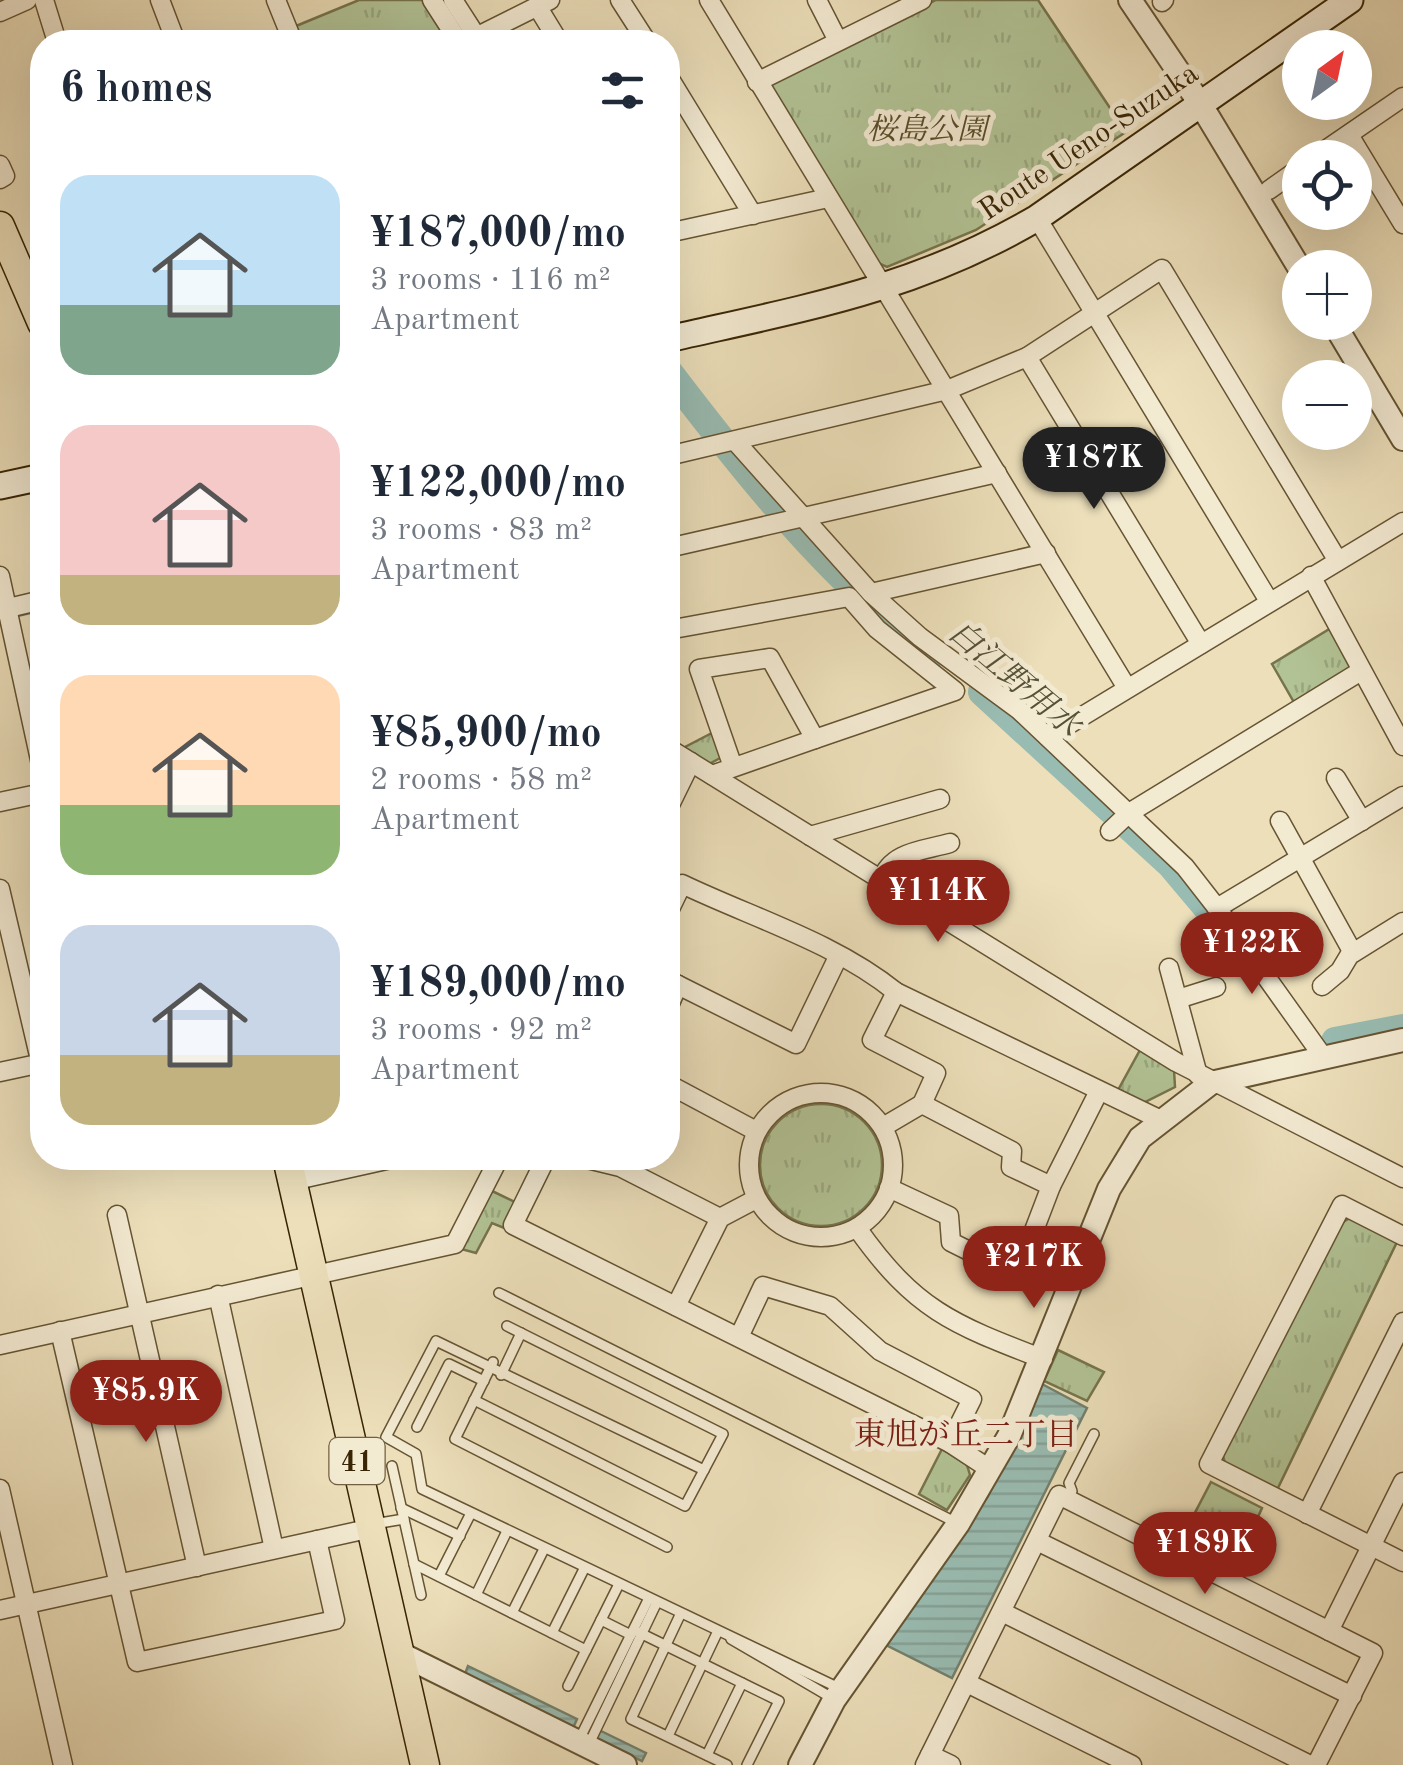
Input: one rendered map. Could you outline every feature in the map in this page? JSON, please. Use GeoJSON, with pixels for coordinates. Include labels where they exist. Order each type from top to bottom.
{"type":"FeatureCollection","features":[{"type":"Feature","properties":{"kind":"main road","name":"Route Ueno-Suzuka"},"geometry":{"type":"LineString","coordinates":[[680,336],[886,288],[988,247],[1037,218],[1350,0]]}},
{"type":"Feature","properties":{"kind":"main road"},"geometry":{"type":"LineString","coordinates":[[0,226],[30,295]]}},
{"type":"Feature","properties":{"kind":"main road"},"geometry":{"type":"LineString","coordinates":[[0,486],[30,480]]}},
{"type":"Feature","properties":{"kind":"main road","name":"41"},"geometry":{"type":"LineString","coordinates":[[290,1170],[425,1765]]}},
{"type":"Feature","properties":{"kind":"street"},"geometry":{"type":"LineString","coordinates":[[0,12],[27,0]]}},
{"type":"Feature","properties":{"kind":"street"},"geometry":{"type":"LineString","coordinates":[[44,0],[53,30]]}},
{"type":"Feature","properties":{"kind":"street"},"geometry":{"type":"LineString","coordinates":[[160,0],[171,30]]}},
{"type":"Feature","properties":{"kind":"street"},"geometry":{"type":"LineString","coordinates":[[276,0],[287,30]]}},
{"type":"Feature","properties":{"kind":"street"},"geometry":{"type":"LineString","coordinates":[[432,0],[461,30]]}},
{"type":"Feature","properties":{"kind":"street"},"geometry":{"type":"LineString","coordinates":[[452,0],[467,30]]}},
{"type":"Feature","properties":{"kind":"street"},"geometry":{"type":"LineString","coordinates":[[620,0],[639,30]]}},
{"type":"Feature","properties":{"kind":"street"},"geometry":{"type":"LineString","coordinates":[[709,0],[1127,688]]}},
{"type":"Feature","properties":{"kind":"street"},"geometry":{"type":"LineString","coordinates":[[817,0],[838,41]]}},
{"type":"Feature","properties":{"kind":"street"},"geometry":{"type":"LineString","coordinates":[[1130,0],[1200,104],[1289,250]]}},
{"type":"Feature","properties":{"kind":"street"},"geometry":{"type":"LineString","coordinates":[[757,82],[913,2]]}},
{"type":"Feature","properties":{"kind":"street"},"geometry":{"type":"LineString","coordinates":[[493,30],[544,3],[554,30]]}},
{"type":"Feature","properties":{"kind":"street"},"geometry":{"type":"LineString","coordinates":[[680,96],[752,215]]}},
{"type":"Feature","properties":{"kind":"street"},"geometry":{"type":"LineString","coordinates":[[1341,140],[1403,97]]}},
{"type":"Feature","properties":{"kind":"street"},"geometry":{"type":"LineString","coordinates":[[1349,135],[1403,224]]}},
{"type":"Feature","properties":{"kind":"street"},"geometry":{"type":"LineString","coordinates":[[0,165],[5,176],[0,179]]}},
{"type":"Feature","properties":{"kind":"street"},"geometry":{"type":"LineString","coordinates":[[1270,190],[1282,181]]}},
{"type":"Feature","properties":{"kind":"street"},"geometry":{"type":"LineString","coordinates":[[680,227],[828,198]]}},
{"type":"Feature","properties":{"kind":"street"},"geometry":{"type":"LineString","coordinates":[[1037,218],[1269,601]]}},
{"type":"Feature","properties":{"kind":"street"},"geometry":{"type":"LineString","coordinates":[[680,453],[947,390],[1027,356],[1162,269],[1338,561]]}},
{"type":"Feature","properties":{"kind":"street"},"geometry":{"type":"LineString","coordinates":[[1344,340],[1403,438]]}},
{"type":"Feature","properties":{"kind":"street"},"geometry":{"type":"LineString","coordinates":[[1027,356],[1200,644]]}},
{"type":"Feature","properties":{"kind":"street"},"geometry":{"type":"LineString","coordinates":[[727,442],[790,519],[871,594],[1048,738],[1185,867],[1324,1058]]}},
{"type":"Feature","properties":{"kind":"street"},"geometry":{"type":"LineString","coordinates":[[680,545],[997,472]]}},
{"type":"Feature","properties":{"kind":"street"},"geometry":{"type":"LineString","coordinates":[[1048,738],[1403,522]]}},
{"type":"Feature","properties":{"kind":"street"},"geometry":{"type":"LineString","coordinates":[[871,594],[1046,553]]}},
{"type":"Feature","properties":{"kind":"street"},"geometry":{"type":"LineString","coordinates":[[0,576],[30,716]]}},
{"type":"Feature","properties":{"kind":"street"},"geometry":{"type":"LineString","coordinates":[[1312,576],[1403,746]]}},
{"type":"Feature","properties":{"kind":"street"},"geometry":{"type":"LineString","coordinates":[[680,628],[849,598],[878,628],[961,692],[712,775]]}},
{"type":"Feature","properties":{"kind":"street"},"geometry":{"type":"LineString","coordinates":[[6,613],[30,604]]}},
{"type":"Feature","properties":{"kind":"street"},"geometry":{"type":"LineString","coordinates":[[733,768],[698,669],[770,658],[815,739]]}},
{"type":"Feature","properties":{"kind":"street"},"geometry":{"type":"LineString","coordinates":[[1110,831],[1128,814],[1362,671]]}},
{"type":"Feature","properties":{"kind":"street"},"geometry":{"type":"LineString","coordinates":[[680,755],[1205,1079],[1403,1178]]}},
{"type":"Feature","properties":{"kind":"street"},"geometry":{"type":"LineString","coordinates":[[680,784],[691,762]]}},
{"type":"Feature","properties":{"kind":"street"},"geometry":{"type":"LineString","coordinates":[[1336,778],[1362,820]]}},
{"type":"Feature","properties":{"kind":"street"},"geometry":{"type":"LineString","coordinates":[[0,802],[30,796]]}},
{"type":"Feature","properties":{"kind":"street"},"geometry":{"type":"LineString","coordinates":[[1217,908],[1403,796]]}},
{"type":"Feature","properties":{"kind":"street"},"geometry":{"type":"LineString","coordinates":[[810,836],[940,799]]}},
{"type":"Feature","properties":{"kind":"street"},"geometry":{"type":"LineString","coordinates":[[1280,821],[1352,951]]}},
{"type":"Feature","properties":{"kind":"street"},"geometry":{"type":"LineString","coordinates":[[882,880],[887,864],[896,858],[950,843]]}},
{"type":"Feature","properties":{"kind":"street"},"geometry":{"type":"LineString","coordinates":[[680,888],[682,884],[754,913],[874,974],[896,992],[1160,1119]]}},
{"type":"Feature","properties":{"kind":"street"},"geometry":{"type":"LineString","coordinates":[[920,905],[926,894],[961,884]]}},
{"type":"Feature","properties":{"kind":"street"},"geometry":{"type":"LineString","coordinates":[[0,888],[30,1014]]}},
{"type":"Feature","properties":{"kind":"street"},"geometry":{"type":"LineString","coordinates":[[1322,986],[1340,972],[1352,951],[1403,922]]}},
{"type":"Feature","properties":{"kind":"street"},"geometry":{"type":"LineString","coordinates":[[680,986],[796,1044],[838,957]]}},
{"type":"Feature","properties":{"kind":"street"},"geometry":{"type":"LineString","coordinates":[[1169,968],[1205,1079]]}},
{"type":"Feature","properties":{"kind":"street"},"geometry":{"type":"LineString","coordinates":[[1178,999],[1216,987]]}},
{"type":"Feature","properties":{"kind":"street"},"geometry":{"type":"LineString","coordinates":[[883,1128],[922,1104],[936,1073],[872,1040],[896,992]]}},
{"type":"Feature","properties":{"kind":"street"},"geometry":{"type":"LineString","coordinates":[[800,1765],[838,1695],[958,1524],[991,1470],[1043,1359],[1122,1162],[1160,1119],[1205,1079],[1403,1040]]}},
{"type":"Feature","properties":{"kind":"street"},"geometry":{"type":"LineString","coordinates":[[0,1072],[30,1066]]}},
{"type":"Feature","properties":{"kind":"street"},"geometry":{"type":"LineString","coordinates":[[680,1090],[756,1131]]}},
{"type":"Feature","properties":{"kind":"street"},"geometry":{"type":"LineString","coordinates":[[889,1188],[949,1216],[951,1242],[1017,1275],[1051,1186],[1098,1091]]}},
{"type":"Feature","properties":{"kind":"street"},"geometry":{"type":"LineString","coordinates":[[816,1092],[833,1092],[856,1102],[883,1128],[892,1158],[889,1188],[871,1217],[857,1228],[832,1236],[801,1234],[782,1226],[756,1200],[750,1168],[756,1131],[782,1104],[816,1092]]}},
{"type":"Feature","properties":{"kind":"street"},"geometry":{"type":"LineString","coordinates":[[922,1104],[1012,1151],[1011,1167],[1051,1186]]}},
{"type":"Feature","properties":{"kind":"street"},"geometry":{"type":"LineString","coordinates":[[0,1345],[455,1244],[494,1170]]}},
{"type":"Feature","properties":{"kind":"street"},"geometry":{"type":"LineString","coordinates":[[540,1170],[513,1226],[950,1443],[991,1470]]}},
{"type":"Feature","properties":{"kind":"street"},"geometry":{"type":"LineString","coordinates":[[624,1170],[720,1218]]}},
{"type":"Feature","properties":{"kind":"street"},"geometry":{"type":"LineString","coordinates":[[676,1306],[720,1218],[756,1200]]}},
{"type":"Feature","properties":{"kind":"street"},"geometry":{"type":"LineString","coordinates":[[1403,1236],[1342,1205],[1209,1464],[1403,1562]]}},
{"type":"Feature","properties":{"kind":"street"},"geometry":{"type":"LineString","coordinates":[[117,1215],[198,1567]]}},
{"type":"Feature","properties":{"kind":"street"},"geometry":{"type":"LineString","coordinates":[[857,1228],[882,1264],[928,1309],[952,1323],[1043,1359]]}},
{"type":"Feature","properties":{"kind":"street"},"geometry":{"type":"LineString","coordinates":[[738,1337],[764,1286],[830,1306],[880,1351],[972,1400],[950,1443]]}},
{"type":"Feature","properties":{"kind":"street"},"geometry":{"type":"LineString","coordinates":[[218,1296],[274,1550]]}},
{"type":"Feature","properties":{"kind":"street"},"geometry":{"type":"LineString","coordinates":[[1307,1514],[1403,1322]]}},
{"type":"Feature","properties":{"kind":"street"},"geometry":{"type":"LineString","coordinates":[[60,1331],[137,1662],[335,1620],[318,1540]]}},
{"type":"Feature","properties":{"kind":"street"},"geometry":{"type":"LineString","coordinates":[[1329,1631],[1403,1482]]}},
{"type":"Feature","properties":{"kind":"street"},"geometry":{"type":"LineString","coordinates":[[0,1489],[64,1765]]}},
{"type":"Feature","properties":{"kind":"street"},"geometry":{"type":"LineString","coordinates":[[951,1765],[928,1760],[1058,1496],[1373,1653],[1313,1765],[1002,1612]]}},
{"type":"Feature","properties":{"kind":"street"},"geometry":{"type":"LineString","coordinates":[[0,1610],[371,1526]]}},
{"type":"Feature","properties":{"kind":"street"},"geometry":{"type":"LineString","coordinates":[[1037,1541],[1352,1696]]}},
{"type":"Feature","properties":{"kind":"street"},"geometry":{"type":"LineString","coordinates":[[401,1654],[624,1765]]}},
{"type":"Feature","properties":{"kind":"street"},"geometry":{"type":"LineString","coordinates":[[966,1683],[1132,1765]]}},
{"type":"Feature","properties":{"kind":"lane"},"geometry":{"type":"LineString","coordinates":[[499,1293],[958,1524]]}},
{"type":"Feature","properties":{"kind":"lane"},"geometry":{"type":"LineString","coordinates":[[474,1400],[685,1506],[723,1434],[506,1326]]}},
{"type":"Feature","properties":{"kind":"lane"},"geometry":{"type":"LineString","coordinates":[[500,1376],[521,1333]]}},
{"type":"Feature","properties":{"kind":"lane"},"geometry":{"type":"LineString","coordinates":[[704,1470],[500,1376],[491,1366],[436,1341],[386,1437],[416,1454],[422,1489],[717,1633],[742,1640],[838,1695]]}},
{"type":"Feature","properties":{"kind":"lane"},"geometry":{"type":"LineString","coordinates":[[417,1427],[450,1364],[484,1381]]}},
{"type":"Feature","properties":{"kind":"lane"},"geometry":{"type":"LineString","coordinates":[[491,1366],[455,1440],[667,1546]]}},
{"type":"Feature","properties":{"kind":"lane"},"geometry":{"type":"LineString","coordinates":[[1068,1500],[1072,1491],[1069,1483],[1094,1434]]}},
{"type":"Feature","properties":{"kind":"lane"},"geometry":{"type":"LineString","coordinates":[[392,1466],[421,1595]]}},
{"type":"Feature","properties":{"kind":"lane"},"geometry":{"type":"LineString","coordinates":[[371,1526],[403,1513],[460,1536]]}},
{"type":"Feature","properties":{"kind":"lane"},"geometry":{"type":"LineString","coordinates":[[440,1576],[471,1513]]}},
{"type":"Feature","properties":{"kind":"lane"},"geometry":{"type":"LineString","coordinates":[[476,1595],[507,1531]]}},
{"type":"Feature","properties":{"kind":"lane"},"geometry":{"type":"LineString","coordinates":[[512,1612],[544,1549]]}},
{"type":"Feature","properties":{"kind":"lane"},"geometry":{"type":"LineString","coordinates":[[414,1564],[586,1650]]}},
{"type":"Feature","properties":{"kind":"lane"},"geometry":{"type":"LineString","coordinates":[[552,1633],[584,1570]]}},
{"type":"Feature","properties":{"kind":"lane"},"geometry":{"type":"LineString","coordinates":[[568,1686],[618,1586]]}},
{"type":"Feature","properties":{"kind":"lane"},"geometry":{"type":"LineString","coordinates":[[582,1744],[652,1602]]}},
{"type":"Feature","properties":{"kind":"lane"},"geometry":{"type":"LineString","coordinates":[[680,1615],[632,1718],[727,1765]]}},
{"type":"Feature","properties":{"kind":"lane"},"geometry":{"type":"LineString","coordinates":[[601,1620],[666,1646],[778,1701],[747,1765]]}},
{"type":"Feature","properties":{"kind":"lane"},"geometry":{"type":"LineString","coordinates":[[668,1736],[717,1633]]}},
{"type":"Feature","properties":{"kind":"lane"},"geometry":{"type":"LineString","coordinates":[[707,1755],[742,1683]]}},
{"type":"Feature","properties":{"kind":"green space"},"geometry":{"type":"Polygon","coordinates":[[[359,0],[422,0],[442,30],[298,30],[296,26],[359,0]]]}},
{"type":"Feature","properties":{"kind":"green space","name":"桜島公園"},"geometry":{"type":"Polygon","coordinates":[[[936,0],[1038,0],[1126,132],[976,230],[887,267],[878,263],[770,90],[771,83],[936,0]]]}},
{"type":"Feature","properties":{"kind":"green space"},"geometry":{"type":"Polygon","coordinates":[[[1331,628],[1352,664],[1348,672],[1295,704],[1272,664],[1331,628]]]}},
{"type":"Feature","properties":{"kind":"green space"},"geometry":{"type":"Polygon","coordinates":[[[712,733],[722,757],[709,764],[683,748],[712,733]]]}},
{"type":"Feature","properties":{"kind":"green space"},"geometry":{"type":"Polygon","coordinates":[[[1140,1050],[1174,1070],[1175,1087],[1141,1104],[1117,1092],[1140,1050]]]}},
{"type":"Feature","properties":{"kind":"green space"},"geometry":{"type":"Polygon","coordinates":[[[821,1104],[844,1108],[864,1122],[878,1142],[882,1165],[878,1188],[864,1208],[844,1222],[821,1226],[798,1222],[778,1208],[764,1188],[760,1165],[764,1142],[778,1122],[798,1108],[821,1104]]]}},
{"type":"Feature","properties":{"kind":"green space"},"geometry":{"type":"Polygon","coordinates":[[[490,1190],[517,1203],[504,1228],[492,1223],[476,1253],[461,1249],[490,1190]]]}},
{"type":"Feature","properties":{"kind":"green space"},"geometry":{"type":"Polygon","coordinates":[[[1352,1217],[1397,1242],[1276,1492],[1226,1466],[1223,1456],[1341,1223],[1352,1217]]]}},
{"type":"Feature","properties":{"kind":"green space"},"geometry":{"type":"Polygon","coordinates":[[[1058,1350],[1104,1372],[1087,1401],[1044,1381],[1058,1350]]]}},
{"type":"Feature","properties":{"kind":"green space"},"geometry":{"type":"Polygon","coordinates":[[[942,1449],[967,1465],[970,1475],[947,1510],[919,1494],[942,1449]]]}},
{"type":"Feature","properties":{"kind":"green space"},"geometry":{"type":"Polygon","coordinates":[[[1211,1482],[1262,1508],[1231,1576],[1176,1549],[1211,1482]]]}},
{"type":"Feature","properties":{"kind":"water"},"geometry":{"type":"Polygon","coordinates":[[[1042,1384],[1087,1408],[952,1678],[886,1645],[988,1496],[1042,1384]]]}},
{"type":"Feature","properties":{"kind":"water"},"geometry":{"type":"Polygon","coordinates":[[[468,1666],[577,1719],[573,1728],[465,1674],[468,1666]]]}},
{"type":"Feature","properties":{"kind":"water"},"geometry":{"type":"Polygon","coordinates":[[[599,1730],[646,1753],[642,1761],[595,1738],[599,1730]]]}},
{"type":"Feature","properties":{"kind":"waterway"},"geometry":{"type":"LineString","coordinates":[[680,386],[758,485],[823,558],[931,655]]}},
{"type":"Feature","properties":{"kind":"waterway","name":"白江野用水"},"geometry":{"type":"LineString","coordinates":[[16,615],[30,612]]}},
{"type":"Feature","properties":{"kind":"waterway","name":"白江野用水"},"geometry":{"type":"LineString","coordinates":[[982,692],[1171,865],[1213,915]]}},
{"type":"Feature","properties":{"kind":"waterway","name":"白江野用水"},"geometry":{"type":"LineString","coordinates":[[1335,1041],[1403,1028]]}},
{"type":"Feature","properties":{"kind":"district","name":"東旭が丘二丁目"},"geometry":{"type":"Point","coordinates":[966,1434]}}]}
